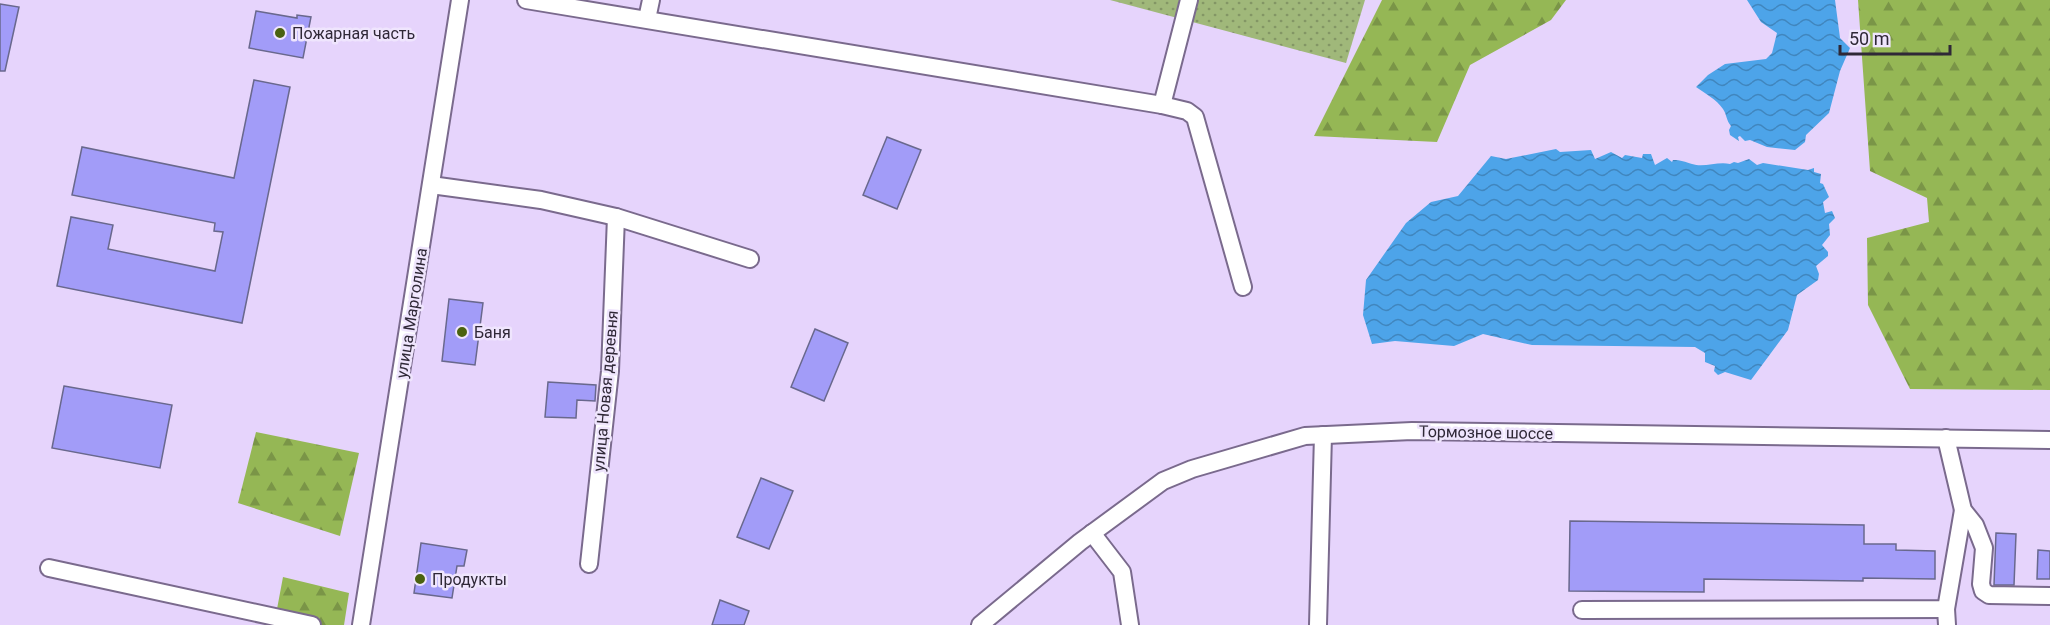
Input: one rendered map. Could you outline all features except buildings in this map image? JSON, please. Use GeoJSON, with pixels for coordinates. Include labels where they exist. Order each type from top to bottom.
{"type":"FeatureCollection","features":[{"type":"Feature","properties":{"kind":"street","name":"улица Марголина"},"geometry":{"type":"LineString","coordinates":[[361,625],[459,0]]}},
{"type":"Feature","properties":{"kind":"street"},"geometry":{"type":"LineString","coordinates":[[526,0],[1187,111],[1195,117],[1243,287]]}},
{"type":"Feature","properties":{"kind":"street"},"geometry":{"type":"LineString","coordinates":[[647,19],[651,0]]}},
{"type":"Feature","properties":{"kind":"street"},"geometry":{"type":"LineString","coordinates":[[1162,105],[1189,0]]}},
{"type":"Feature","properties":{"kind":"street"},"geometry":{"type":"LineString","coordinates":[[430,185],[541,200],[616,217],[750,259]]}},
{"type":"Feature","properties":{"kind":"street","name":"улица Новая деревня"},"geometry":{"type":"LineString","coordinates":[[589,564],[610,372],[616,217]]}},
{"type":"Feature","properties":{"kind":"street","name":"Тормозное шоссе"},"geometry":{"type":"LineString","coordinates":[[980,625],[1092,533],[1163,481],[1192,469],[1305,436],[1412,431],[2050,440]]}},
{"type":"Feature","properties":{"kind":"street"},"geometry":{"type":"LineString","coordinates":[[1318,625],[1323,435]]}},
{"type":"Feature","properties":{"kind":"street"},"geometry":{"type":"LineString","coordinates":[[1582,610],[1946,617],[1963,510],[1946,438]]}},
{"type":"Feature","properties":{"kind":"street"},"geometry":{"type":"LineString","coordinates":[[1963,510],[1975,525],[1984,548],[1981,584],[1983,591],[1989,595],[2050,596]]}},
{"type":"Feature","properties":{"kind":"street"},"geometry":{"type":"LineString","coordinates":[[1092,533],[1122,572],[1130,625]]}},
{"type":"Feature","properties":{"kind":"street"},"geometry":{"type":"LineString","coordinates":[[48,568],[312,625]]}},
{"type":"Feature","properties":{"kind":"green space"},"geometry":{"type":"Polygon","coordinates":[[[1110,0],[1365,0],[1346,63],[1110,0]]]}},
{"type":"Feature","properties":{"kind":"green space"},"geometry":{"type":"Polygon","coordinates":[[[1382,0],[1566,0],[1551,20],[1470,65],[1437,142],[1314,136],[1382,0]]]}},
{"type":"Feature","properties":{"kind":"green space"},"geometry":{"type":"Polygon","coordinates":[[[1858,0],[2050,0],[2050,390],[1910,389],[1868,305],[1867,238],[1929,222],[1927,198],[1870,171],[1858,0]]]}},
{"type":"Feature","properties":{"kind":"green space"},"geometry":{"type":"Polygon","coordinates":[[[256,432],[359,453],[340,536],[238,503],[256,432]]]}},
{"type":"Feature","properties":{"kind":"green space"},"geometry":{"type":"Polygon","coordinates":[[[283,577],[349,593],[344,625],[274,625],[283,577]]]}},
{"type":"Feature","properties":{"kind":"water"},"geometry":{"type":"Polygon","coordinates":[[[1747,0],[1835,0],[1840,38],[1850,48],[1840,71],[1829,113],[1806,135],[1805,142],[1795,150],[1767,147],[1750,140],[1745,141],[1740,136],[1739,141],[1730,135],[1731,126],[1720,105],[1696,87],[1708,75],[1725,64],[1766,59],[1772,53],[1777,33],[1761,22],[1747,0]]]}},
{"type":"Feature","properties":{"kind":"water"},"geometry":{"type":"Polygon","coordinates":[[[1556,149],[1560,152],[1591,150],[1595,159],[1611,152],[1622,158],[1625,155],[1642,158],[1643,154],[1651,154],[1655,165],[1667,158],[1672,162],[1678,160],[1697,165],[1730,164],[1749,159],[1757,165],[1763,163],[1808,170],[1814,168],[1814,172],[1821,174],[1820,183],[1823,184],[1829,197],[1823,202],[1825,213],[1832,211],[1835,218],[1829,224],[1830,235],[1822,245],[1828,252],[1828,256],[1816,266],[1819,274],[1818,280],[1797,295],[1788,330],[1751,380],[1725,372],[1718,375],[1714,371],[1715,366],[1705,362],[1705,353],[1695,347],[1532,345],[1483,334],[1454,346],[1395,341],[1372,344],[1363,315],[1366,280],[1406,223],[1431,202],[1458,196],[1491,156],[1506,159],[1556,149]]]}},
{"type":"Feature","properties":{"kind":"place","name":"Пожарная часть"},"geometry":{"type":"Point","coordinates":[280,33]}},
{"type":"Feature","properties":{"kind":"place","name":"Баня"},"geometry":{"type":"Point","coordinates":[462,332]}},
{"type":"Feature","properties":{"kind":"place","name":"Продукты"},"geometry":{"type":"Point","coordinates":[420,579]}}]}
